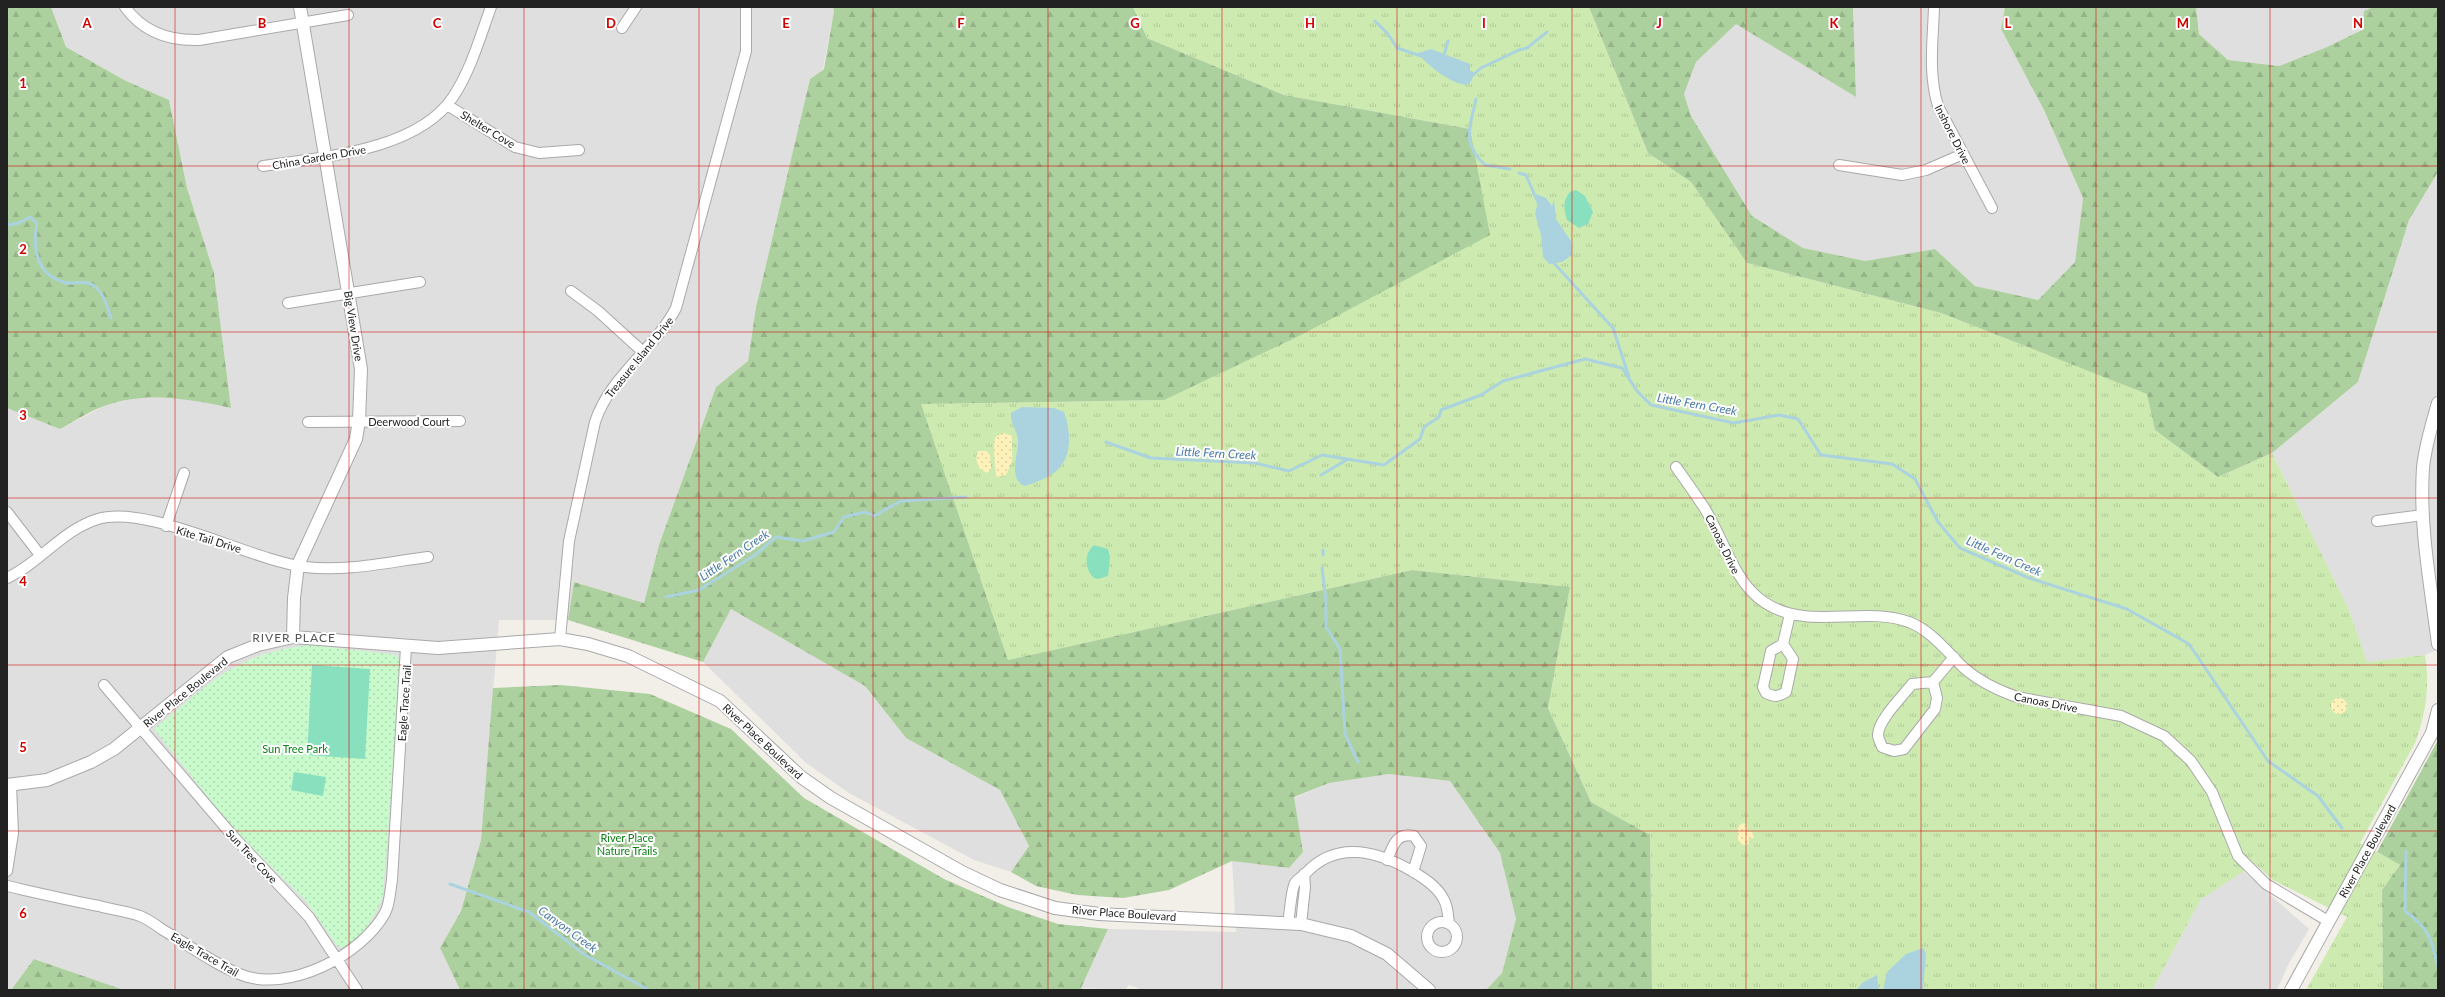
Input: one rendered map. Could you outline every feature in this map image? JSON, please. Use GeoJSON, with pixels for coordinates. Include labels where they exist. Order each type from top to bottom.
{"type":"FeatureCollection","features":[{"type":"Feature","properties":{"kind":"street"},"geometry":{"type":"LineString","coordinates":[[125,7],[144,26],[161,36],[180,41],[199,40],[348,15]]}},
{"type":"Feature","properties":{"kind":"street","name":"Big View Drive"},"geometry":{"type":"LineString","coordinates":[[292,637],[294,598],[298,565],[356,439],[359,421],[361,369],[300,7]]}},
{"type":"Feature","properties":{"kind":"street","name":"China Garden Drive"},"geometry":{"type":"LineString","coordinates":[[263,166],[364,150],[382,144],[424,124],[447,104],[470,66],[491,7]]}},
{"type":"Feature","properties":{"kind":"street"},"geometry":{"type":"LineString","coordinates":[[622,28],[636,7]]}},
{"type":"Feature","properties":{"kind":"street","name":"Treasure Island Drive"},"geometry":{"type":"LineString","coordinates":[[560,639],[569,541],[595,422],[599,410],[614,385],[669,322],[676,308],[746,51],[746,7]]}},
{"type":"Feature","properties":{"kind":"street","name":"Inshore Drive"},"geometry":{"type":"LineString","coordinates":[[1934,7],[1931,74],[1938,106],[1992,208]]}},
{"type":"Feature","properties":{"kind":"street","name":"Shelter Cove"},"geometry":{"type":"LineString","coordinates":[[447,104],[515,147],[539,153],[579,150]]}},
{"type":"Feature","properties":{"kind":"street"},"geometry":{"type":"LineString","coordinates":[[1839,165],[1902,175],[1926,170],[1963,154]]}},
{"type":"Feature","properties":{"kind":"street"},"geometry":{"type":"LineString","coordinates":[[288,303],[420,282]]}},
{"type":"Feature","properties":{"kind":"street"},"geometry":{"type":"LineString","coordinates":[[571,291],[598,311],[643,352]]}},
{"type":"Feature","properties":{"kind":"street"},"geometry":{"type":"LineString","coordinates":[[2438,403],[2423,467],[2423,515],[2438,644]]}},
{"type":"Feature","properties":{"kind":"street","name":"Deerwood Court"},"geometry":{"type":"LineString","coordinates":[[308,422],[460,421]]}},
{"type":"Feature","properties":{"kind":"street","name":"Canoas Drive"},"geometry":{"type":"LineString","coordinates":[[1676,467],[1705,510],[1738,576],[1763,603],[1790,614],[1805,616],[1895,618],[1922,629],[1979,680],[2000,691],[2030,700],[2121,716],[2164,736],[2191,760],[2212,792],[2238,856],[2262,881],[2328,921]]}},
{"type":"Feature","properties":{"kind":"street"},"geometry":{"type":"LineString","coordinates":[[166,526],[184,473]]}},
{"type":"Feature","properties":{"kind":"street"},"geometry":{"type":"LineString","coordinates":[[7,512],[40,555]]}},
{"type":"Feature","properties":{"kind":"street"},"geometry":{"type":"LineString","coordinates":[[2377,521],[2423,515]]}},
{"type":"Feature","properties":{"kind":"street","name":"Kite Tail Drive"},"geometry":{"type":"LineString","coordinates":[[7,578],[24,569],[76,528],[98,519],[130,517],[166,526],[298,565],[333,569],[428,557]]}},
{"type":"Feature","properties":{"kind":"street"},"geometry":{"type":"LineString","coordinates":[[1783,644],[1793,659],[1786,692],[1780,696],[1773,697],[1766,693],[1764,687],[1771,651],[1783,644],[1790,614]]}},
{"type":"Feature","properties":{"kind":"street","name":"River Place Boulevard"},"geometry":{"type":"LineString","coordinates":[[9,785],[47,780],[70,772],[114,749],[228,657],[258,644],[292,637],[406,647],[438,648],[560,639],[588,644],[628,656],[720,701],[801,778],[831,798],[962,872],[1000,890],[1055,908],[1099,914],[1301,924],[1351,936],[1387,954],[1429,990]]}},
{"type":"Feature","properties":{"kind":"street","name":"Eagle Trace Trail"},"geometry":{"type":"LineString","coordinates":[[7,886],[140,916],[221,964],[242,975],[259,980],[279,980],[294,977],[313,971],[337,958],[365,938],[377,926],[386,911],[392,880],[406,647]]}},
{"type":"Feature","properties":{"kind":"street"},"geometry":{"type":"LineString","coordinates":[[1933,682],[1937,698],[1935,709],[1904,749],[1894,751],[1882,747],[1878,736],[1879,726],[1912,684],[1933,682],[1954,657]]}},
{"type":"Feature","properties":{"kind":"street","name":"Sun Tree Cove"},"geometry":{"type":"LineString","coordinates":[[104,685],[232,835],[309,917],[357,990]]}},
{"type":"Feature","properties":{"kind":"street","name":"River Place Boulevard"},"geometry":{"type":"LineString","coordinates":[[2291,990],[2432,733],[2438,710]]}},
{"type":"Feature","properties":{"kind":"street"},"geometry":{"type":"LineString","coordinates":[[7,871],[13,833],[9,785]]}},
{"type":"Feature","properties":{"kind":"street"},"geometry":{"type":"LineString","coordinates":[[1387,860],[1395,840],[1401,836],[1414,836],[1421,846],[1413,872]]}},
{"type":"Feature","properties":{"kind":"street"},"geometry":{"type":"LineString","coordinates":[[1288,923],[1294,884],[1324,857],[1345,852],[1358,852],[1387,860],[1413,872],[1436,888],[1444,899],[1449,924]]}},
{"type":"Feature","properties":{"kind":"street"},"geometry":{"type":"LineString","coordinates":[[1301,924],[1305,887],[1304,874]]}},
{"type":"Feature","properties":{"kind":"shaded area"},"geometry":{"type":"Polygon","coordinates":[[[51,7],[833,7],[834,11],[823,69],[810,79],[756,307],[748,361],[716,387],[659,545],[644,603],[574,582],[568,620],[499,620],[481,840],[461,911],[440,948],[460,990],[123,990],[34,959],[11,990],[7,990],[7,408],[60,429],[106,405],[140,397],[190,399],[231,408],[214,273],[187,188],[169,100],[124,80],[66,47],[51,7]]]}},
{"type":"Feature","properties":{"kind":"shaded area"},"geometry":{"type":"Polygon","coordinates":[[[1853,7],[2005,7],[2001,29],[2044,110],[2083,198],[2075,262],[2038,300],[1975,286],[1935,249],[1865,261],[1803,248],[1752,216],[1691,116],[1684,94],[1696,62],[1736,23],[1856,97],[1853,7]]]}},
{"type":"Feature","properties":{"kind":"shaded area"},"geometry":{"type":"Polygon","coordinates":[[[2196,7],[2373,7],[2364,11],[2362,30],[2327,47],[2279,66],[2228,60],[2199,34],[2196,7]]]}},
{"type":"Feature","properties":{"kind":"shaded area"},"geometry":{"type":"Polygon","coordinates":[[[2438,172],[2438,649],[2425,655],[2367,662],[2349,610],[2272,453],[2358,382],[2409,220],[2438,172]]]}},
{"type":"Feature","properties":{"kind":"shaded area"},"geometry":{"type":"Polygon","coordinates":[[[731,609],[865,686],[906,738],[1000,790],[1029,846],[1011,872],[974,860],[849,793],[805,762],[703,662],[731,609]]]}},
{"type":"Feature","properties":{"kind":"shaded area"},"geometry":{"type":"Polygon","coordinates":[[[1389,774],[1450,781],[1500,853],[1516,919],[1502,973],[1486,990],[1143,990],[1129,985],[1125,990],[1081,988],[1108,929],[1236,932],[1232,861],[1289,868],[1303,852],[1294,798],[1329,783],[1389,774]]]}},
{"type":"Feature","properties":{"kind":"shaded area"},"geometry":{"type":"Polygon","coordinates":[[[2243,871],[2309,929],[2288,965],[2277,990],[2152,990],[2201,898],[2243,871]]]}},
{"type":"Feature","properties":{"kind":"green space"},"geometry":{"type":"Polygon","coordinates":[[[7,7],[51,7],[66,47],[124,80],[169,100],[187,188],[214,273],[231,408],[185,399],[153,397],[138,398],[101,407],[60,429],[7,408],[7,7]]]}},
{"type":"Feature","properties":{"kind":"green space"},"geometry":{"type":"Polygon","coordinates":[[[833,7],[1133,7],[1147,38],[1284,95],[1470,129],[1490,235],[1299,336],[1164,400],[921,404],[1008,660],[1412,570],[1570,587],[1548,708],[1591,802],[1650,835],[1652,990],[1486,990],[1502,973],[1516,919],[1500,853],[1450,781],[1389,774],[1329,783],[1294,797],[1303,852],[1289,868],[1232,861],[1169,890],[1123,898],[1077,895],[1036,886],[1011,872],[1029,846],[1000,790],[906,738],[865,686],[731,609],[703,662],[568,620],[574,582],[644,603],[659,545],[716,387],[748,361],[756,307],[810,79],[824,69],[834,11],[833,7]]]}},
{"type":"Feature","properties":{"kind":"green space"},"geometry":{"type":"Polygon","coordinates":[[[1133,7],[1589,7],[1648,153],[1691,182],[1747,263],[1941,313],[2148,394],[2155,430],[2218,477],[2272,453],[2349,610],[2367,662],[2425,655],[2427,678],[2426,700],[2422,721],[2415,743],[2360,843],[2400,865],[2382,890],[2383,990],[2306,990],[2347,917],[2273,880],[2255,864],[2201,899],[2152,990],[1652,990],[1650,835],[1591,802],[1548,708],[1570,587],[1412,570],[1008,660],[920,404],[1164,400],[1470,129],[1284,95],[1147,38],[1133,7]]]}},
{"type":"Feature","properties":{"kind":"green space"},"geometry":{"type":"Polygon","coordinates":[[[1589,7],[1853,7],[1856,97],[1736,24],[1696,62],[1684,94],[1691,116],[1752,216],[1803,248],[1865,261],[1935,249],[1975,286],[2038,300],[2075,262],[2083,198],[2044,110],[2001,29],[2005,7],[2196,7],[2199,34],[2228,60],[2279,66],[2327,47],[2362,30],[2364,11],[2373,7],[2438,7],[2438,172],[2409,220],[2358,382],[2272,453],[2218,477],[2155,430],[2147,394],[1941,313],[1747,263],[1691,182],[1648,153],[1589,7]]]}},
{"type":"Feature","properties":{"kind":"green space"},"geometry":{"type":"Polygon","coordinates":[[[1576,190],[1585,196],[1593,212],[1588,224],[1579,228],[1567,220],[1565,209],[1567,195],[1576,190]]]}},
{"type":"Feature","properties":{"kind":"green space"},"geometry":{"type":"Polygon","coordinates":[[[1094,545],[1108,549],[1110,557],[1108,576],[1098,579],[1094,578],[1088,570],[1086,561],[1088,553],[1094,545]]]}},
{"type":"Feature","properties":{"kind":"green space","name":"Sun Tree Park"},"geometry":{"type":"Polygon","coordinates":[[[310,645],[390,654],[397,656],[401,666],[383,896],[372,919],[360,935],[346,946],[339,948],[305,900],[234,830],[154,729],[224,673],[242,663],[262,655],[284,649],[310,645]]]}},
{"type":"Feature","properties":{"kind":"green space"},"geometry":{"type":"Polygon","coordinates":[[[312,665],[370,669],[365,759],[307,755],[312,665]]]}},
{"type":"Feature","properties":{"kind":"green space","name":"River Place Nature Trails"},"geometry":{"type":"Polygon","coordinates":[[[561,685],[650,694],[731,729],[804,798],[944,879],[1008,907],[1058,924],[1108,929],[1081,988],[1085,990],[460,990],[440,948],[461,911],[481,840],[493,688],[561,685]]]}},
{"type":"Feature","properties":{"kind":"green space"},"geometry":{"type":"Polygon","coordinates":[[[2438,740],[2438,990],[2383,990],[2382,890],[2400,865],[2377,852],[2438,740]]]}},
{"type":"Feature","properties":{"kind":"green space"},"geometry":{"type":"Polygon","coordinates":[[[294,772],[326,777],[323,796],[291,790],[294,772]]]}},
{"type":"Feature","properties":{"kind":"green space"},"geometry":{"type":"Polygon","coordinates":[[[34,959],[121,989],[123,990],[11,990],[34,959]]]}},
{"type":"Feature","properties":{"kind":"sand"},"geometry":{"type":"Polygon","coordinates":[[[1003,433],[1012,436],[1012,461],[1006,475],[997,477],[994,458],[994,441],[997,436],[1003,433]]]}},
{"type":"Feature","properties":{"kind":"sand"},"geometry":{"type":"Polygon","coordinates":[[[978,451],[986,451],[990,455],[991,469],[987,473],[979,468],[976,458],[978,451]]]}},
{"type":"Feature","properties":{"kind":"sand"},"geometry":{"type":"Polygon","coordinates":[[[2336,698],[2342,698],[2347,703],[2345,712],[2342,714],[2336,714],[2331,709],[2331,703],[2336,698]]]}},
{"type":"Feature","properties":{"kind":"sand"},"geometry":{"type":"Polygon","coordinates":[[[1744,823],[1748,826],[1746,831],[1752,832],[1754,838],[1749,839],[1749,844],[1743,845],[1738,840],[1738,826],[1744,823]]]}},
{"type":"Feature","properties":{"kind":"water"},"geometry":{"type":"Polygon","coordinates":[[[1431,49],[1470,64],[1470,70],[1474,73],[1471,82],[1466,85],[1460,84],[1447,78],[1427,63],[1418,53],[1431,49]]]}},
{"type":"Feature","properties":{"kind":"water"},"geometry":{"type":"Polygon","coordinates":[[[1536,194],[1546,198],[1552,206],[1554,199],[1556,219],[1571,241],[1572,255],[1562,262],[1549,264],[1543,257],[1541,235],[1535,214],[1538,202],[1536,194]]]}},
{"type":"Feature","properties":{"kind":"water"},"geometry":{"type":"Polygon","coordinates":[[[1022,407],[1054,408],[1064,412],[1069,438],[1068,452],[1065,460],[1056,472],[1042,480],[1025,486],[1016,478],[1015,465],[1018,440],[1011,417],[1011,413],[1022,407]]]}},
{"type":"Feature","properties":{"kind":"water"},"geometry":{"type":"Polygon","coordinates":[[[1923,948],[1926,953],[1923,990],[1883,990],[1887,972],[1906,954],[1923,948]]]}},
{"type":"Feature","properties":{"kind":"water"},"geometry":{"type":"Polygon","coordinates":[[[1877,975],[1879,990],[1857,990],[1862,983],[1877,975]]]}},
{"type":"Feature","properties":{"kind":"waterway"},"geometry":{"type":"LineString","coordinates":[[1375,21],[1388,34],[1397,48],[1421,56]]}},
{"type":"Feature","properties":{"kind":"waterway"},"geometry":{"type":"LineString","coordinates":[[1472,76],[1481,68],[1519,50],[1527,48],[1547,32]]}},
{"type":"Feature","properties":{"kind":"waterway"},"geometry":{"type":"LineString","coordinates":[[1443,59],[1448,41]]}},
{"type":"Feature","properties":{"kind":"waterway"},"geometry":{"type":"LineString","coordinates":[[1476,99],[1469,135],[1473,149],[1477,157],[1485,165],[1510,169]]}},
{"type":"Feature","properties":{"kind":"waterway"},"geometry":{"type":"LineString","coordinates":[[1519,173],[1526,175],[1539,205]]}},
{"type":"Feature","properties":{"kind":"waterway"},"geometry":{"type":"LineString","coordinates":[[7,222],[9,225],[19,223],[30,217],[37,223],[35,241],[38,258],[41,265],[54,278],[66,283],[88,283],[97,288],[103,297],[111,318]]}},
{"type":"Feature","properties":{"kind":"waterway"},"geometry":{"type":"LineString","coordinates":[[1552,261],[1613,328],[1629,377]]}},
{"type":"Feature","properties":{"kind":"waterway","name":"Little Fern Creek"},"geometry":{"type":"LineString","coordinates":[[1106,442],[1151,458],[1255,463],[1289,471],[1322,455],[1384,465],[1420,439],[1424,427],[1439,417],[1441,410],[1481,395],[1503,381],[1585,359],[1622,368],[1637,391],[1651,405],[1734,423],[1779,415],[1798,419],[1821,455],[1892,464],[1915,479],[1938,522],[1960,548],[2029,578],[2127,609],[2189,644],[2268,761],[2318,796],[2342,828]]}},
{"type":"Feature","properties":{"kind":"waterway"},"geometry":{"type":"LineString","coordinates":[[1321,475],[1348,459]]}},
{"type":"Feature","properties":{"kind":"waterway","name":"Little Fern Creek"},"geometry":{"type":"LineString","coordinates":[[666,597],[699,590],[755,555],[776,537],[803,541],[834,532],[844,517],[865,512],[874,516],[901,501],[966,497]]}},
{"type":"Feature","properties":{"kind":"waterway"},"geometry":{"type":"LineString","coordinates":[[1323,550],[1323,555]]}},
{"type":"Feature","properties":{"kind":"waterway"},"geometry":{"type":"LineString","coordinates":[[1322,568],[1326,601],[1326,627],[1340,649],[1345,734],[1358,762]]}},
{"type":"Feature","properties":{"kind":"waterway","name":"Little Fern Creek"},"geometry":{"type":"LineString","coordinates":[[2406,851],[2405,911],[2419,923],[2428,935],[2434,949],[2438,967]]}},
{"type":"Feature","properties":{"kind":"waterway","name":"Canyon Creek"},"geometry":{"type":"LineString","coordinates":[[450,884],[529,912],[585,955],[649,990]]}},
{"type":"Feature","properties":{"kind":"district","name":"RIVER PLACE"},"geometry":{"type":"Point","coordinates":[294,637]}}]}
